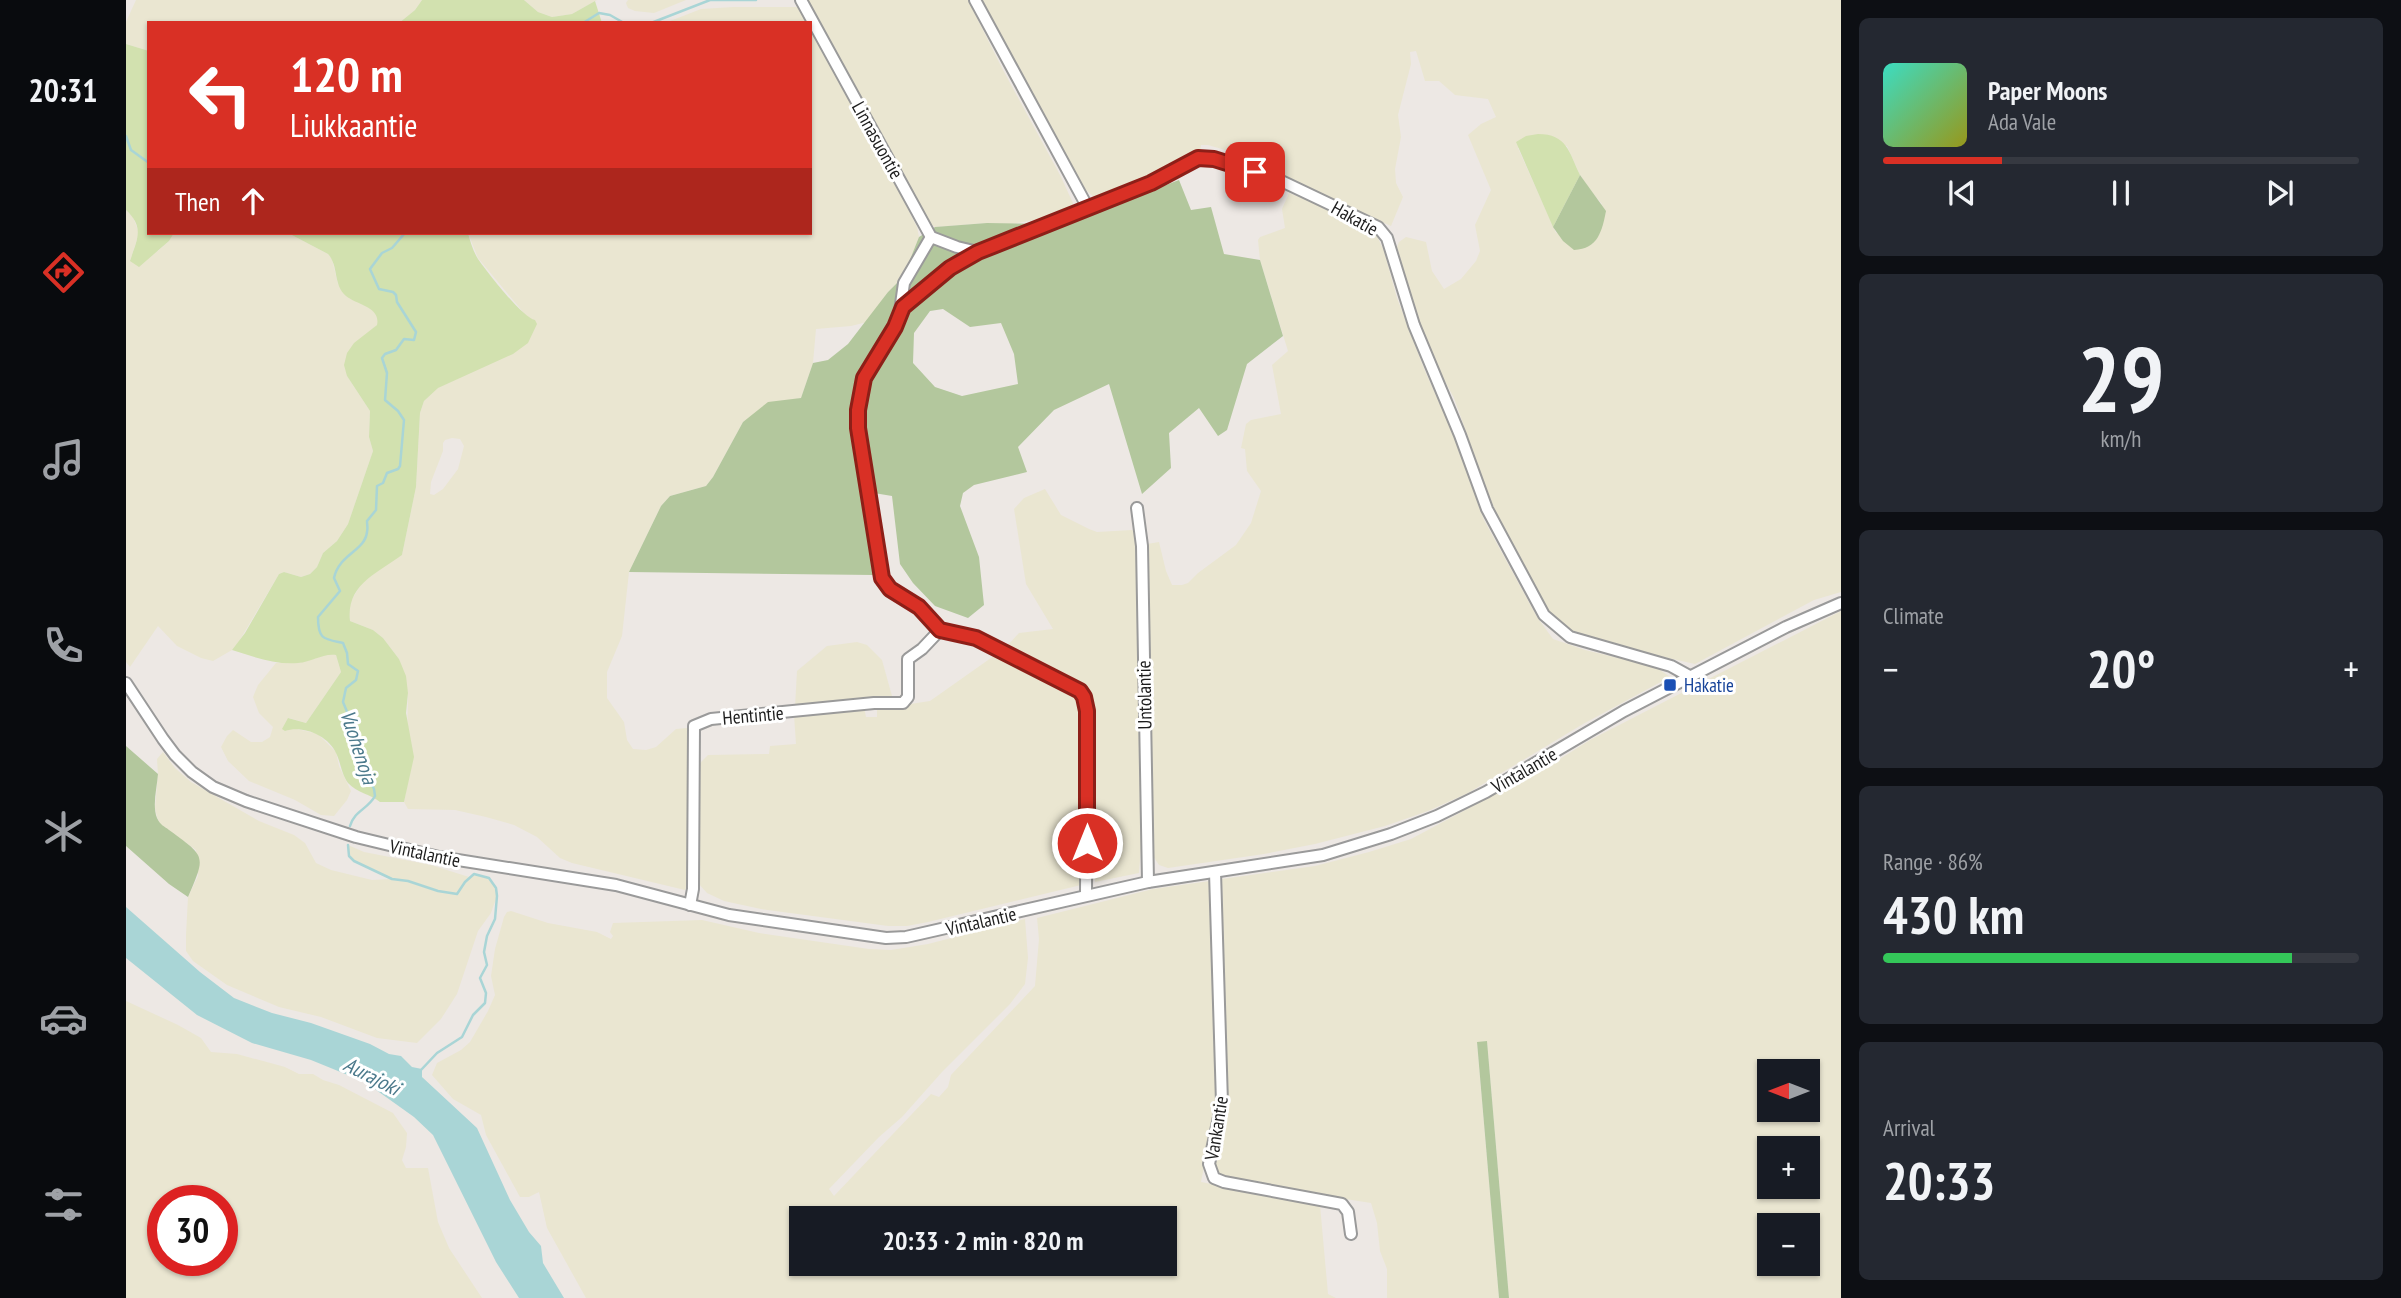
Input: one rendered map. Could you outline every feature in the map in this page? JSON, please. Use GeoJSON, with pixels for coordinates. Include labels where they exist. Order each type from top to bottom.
{"type":"FeatureCollection","features":[{"type":"Feature","properties":{"kind":"street","name":"Linnasuontie"},"geometry":{"type":"LineString","coordinates":[[801,0],[931,237]]}},
{"type":"Feature","properties":{"kind":"street"},"geometry":{"type":"LineString","coordinates":[[975,0],[1088,208]]}},
{"type":"Feature","properties":{"kind":"street","name":"Hakatie"},"geometry":{"type":"LineString","coordinates":[[900,313],[921,290],[950,268],[978,252],[1161,178],[1191,160],[1208,157],[1275,178],[1378,227],[1387,238],[1414,325],[1460,435],[1487,509],[1544,615],[1570,637],[1671,666],[1691,677]]}},
{"type":"Feature","properties":{"kind":"street"},"geometry":{"type":"LineString","coordinates":[[978,252],[931,237],[904,283],[895,327],[864,378],[858,410],[858,428],[882,578],[890,589],[919,607],[940,630],[976,638],[1075,688],[1084,697],[1087,711],[1087,895]]}},
{"type":"Feature","properties":{"kind":"street","name":"Untolantie"},"geometry":{"type":"LineString","coordinates":[[1137,508],[1142,545],[1148,882]]}},
{"type":"Feature","properties":{"kind":"street","name":"Vintalantie"},"geometry":{"type":"LineString","coordinates":[[126,683],[175,755],[192,772],[213,787],[246,801],[393,847],[483,865],[616,885],[755,920],[886,938],[919,936],[1148,882],[1323,855],[1391,834],[1437,816],[1486,792],[1624,711],[1786,627],[1841,603]]}},
{"type":"Feature","properties":{"kind":"street","name":"Hentintie"},"geometry":{"type":"LineString","coordinates":[[690,905],[693,889],[694,726],[710,719],[874,703],[903,703],[908,697],[908,659],[940,630]]}},
{"type":"Feature","properties":{"kind":"street","name":"Vankantie"},"geometry":{"type":"LineString","coordinates":[[1214,872],[1223,1103],[1209,1160],[1210,1172],[1214,1178],[1224,1182],[1342,1204],[1348,1212],[1351,1234]]}},
{"type":"Feature","properties":{"kind":"shaded area"},"geometry":{"type":"Polygon","coordinates":[[[136,0],[422,0],[401,21],[147,21],[147,50],[126,44],[126,22],[136,0]]]}},
{"type":"Feature","properties":{"kind":"shaded area"},"geometry":{"type":"Polygon","coordinates":[[[524,0],[597,0],[572,14],[552,17],[538,12],[524,0]]]}},
{"type":"Feature","properties":{"kind":"shaded area"},"geometry":{"type":"Polygon","coordinates":[[[628,0],[686,0],[654,13],[628,8],[628,0]]]}},
{"type":"Feature","properties":{"kind":"shaded area"},"geometry":{"type":"Polygon","coordinates":[[[808,0],[968,0],[1060,175],[1073,203],[1071,210],[1051,217],[1011,224],[935,227],[926,221],[808,0]]]}},
{"type":"Feature","properties":{"kind":"shaded area"},"geometry":{"type":"Polygon","coordinates":[[[982,0],[1841,0],[1841,592],[1814,600],[1695,664],[1633,650],[1569,630],[1558,623],[1545,607],[1487,491],[1454,398],[1435,363],[1415,309],[1397,247],[1406,237],[1426,242],[1432,271],[1444,289],[1461,279],[1476,261],[1480,251],[1475,225],[1491,190],[1468,135],[1481,124],[1496,117],[1488,99],[1455,95],[1439,81],[1425,81],[1416,51],[1410,52],[1411,64],[1398,115],[1401,137],[1395,169],[1396,183],[1403,197],[1391,226],[1239,154],[1208,145],[1201,145],[1200,152],[1157,175],[1111,193],[1093,196],[1082,187],[982,0]],[[1567,146],[1518,148],[1556,233],[1602,204],[1580,175],[1567,146]]]}},
{"type":"Feature","properties":{"kind":"shaded area"},"geometry":{"type":"Polygon","coordinates":[[[798,7],[806,21],[670,21],[701,9],[798,7]]]}},
{"type":"Feature","properties":{"kind":"shaded area"},"geometry":{"type":"Polygon","coordinates":[[[812,32],[917,227],[919,237],[903,277],[888,292],[867,322],[816,329],[813,363],[801,398],[743,422],[706,486],[670,496],[661,506],[629,572],[622,636],[607,672],[607,698],[624,722],[627,740],[633,749],[646,750],[656,747],[676,729],[687,728],[688,884],[685,890],[572,863],[560,858],[537,837],[514,825],[455,810],[408,809],[404,802],[408,693],[399,659],[383,638],[373,630],[350,621],[349,609],[362,583],[382,566],[402,555],[416,487],[420,413],[424,401],[437,388],[459,378],[528,318],[478,258],[469,235],[812,235],[812,32]],[[460,439],[445,440],[431,482],[430,494],[434,495],[443,489],[458,469],[464,446],[460,439]]]}},
{"type":"Feature","properties":{"kind":"shaded area"},"geometry":{"type":"Polygon","coordinates":[[[1289,193],[1327,208],[1377,236],[1397,298],[1452,431],[1484,520],[1537,617],[1553,639],[1585,650],[1656,667],[1670,677],[1583,724],[1468,793],[1428,811],[1385,826],[1315,844],[1168,868],[1159,865],[1151,853],[1147,544],[1159,542],[1172,585],[1182,585],[1236,545],[1251,523],[1261,491],[1247,471],[1245,449],[1241,448],[1246,424],[1251,420],[1281,414],[1272,365],[1288,351],[1260,260],[1258,240],[1285,228],[1282,209],[1289,193]]]}},
{"type":"Feature","properties":{"kind":"shaded area"},"geometry":{"type":"Polygon","coordinates":[[[126,210],[133,217],[139,233],[130,261],[158,251],[173,235],[292,235],[328,254],[332,259],[338,284],[376,313],[379,319],[377,325],[367,334],[347,376],[370,411],[369,437],[373,451],[348,524],[337,541],[323,553],[317,567],[310,574],[301,577],[284,572],[279,574],[232,650],[213,661],[201,658],[177,646],[158,626],[130,667],[126,662],[126,210]]]}},
{"type":"Feature","properties":{"kind":"shaded area"},"geometry":{"type":"Polygon","coordinates":[[[1045,489],[1061,515],[1089,529],[1097,532],[1132,530],[1136,533],[1141,846],[1139,873],[1095,882],[1092,701],[1087,685],[1007,646],[1019,633],[1053,629],[1026,584],[1014,509],[1024,498],[1045,489]]]}},
{"type":"Feature","properties":{"kind":"shaded area"},"geometry":{"type":"Polygon","coordinates":[[[1841,611],[1841,1298],[1509,1298],[1487,1041],[1477,1043],[1499,1298],[1387,1298],[1387,1269],[1380,1251],[1377,1223],[1371,1203],[1230,1181],[1217,1175],[1213,1163],[1227,1092],[1222,879],[1315,866],[1411,839],[1552,764],[1590,740],[1841,611]]]}},
{"type":"Feature","properties":{"kind":"shaded area"},"geometry":{"type":"Polygon","coordinates":[[[857,642],[867,645],[882,660],[892,696],[795,707],[797,671],[827,646],[857,642]]]}},
{"type":"Feature","properties":{"kind":"shaded area"},"geometry":{"type":"Polygon","coordinates":[[[998,653],[1072,691],[1079,700],[1084,716],[1081,885],[928,922],[888,926],[761,909],[724,901],[707,893],[698,883],[698,765],[708,755],[769,754],[770,746],[796,744],[794,715],[864,707],[866,717],[877,717],[877,707],[930,701],[998,653]]]}},
{"type":"Feature","properties":{"kind":"shaded area"},"geometry":{"type":"Polygon","coordinates":[[[329,654],[336,655],[341,672],[306,723],[289,718],[285,731],[293,728],[318,734],[336,752],[339,766],[351,791],[334,816],[321,815],[295,800],[249,781],[228,761],[221,747],[233,730],[251,742],[262,742],[270,737],[273,727],[259,713],[253,697],[258,685],[276,663],[299,663],[329,654]]]}},
{"type":"Feature","properties":{"kind":"shaded area"},"geometry":{"type":"Polygon","coordinates":[[[163,752],[175,768],[191,782],[259,821],[294,835],[305,843],[316,863],[331,870],[372,880],[391,879],[354,861],[349,856],[348,845],[364,852],[431,865],[469,877],[474,874],[489,878],[497,896],[491,913],[478,931],[457,994],[441,1019],[417,1043],[377,1038],[321,1017],[279,1007],[227,985],[193,961],[186,951],[186,935],[188,897],[198,876],[196,850],[160,824],[157,817],[157,759],[163,752]]]}},
{"type":"Feature","properties":{"kind":"shaded area"},"geometry":{"type":"Polygon","coordinates":[[[1210,881],[1218,1094],[1201,1182],[1320,1205],[1328,1294],[1336,1298],[586,1298],[547,1228],[539,1192],[529,1197],[520,1197],[486,1135],[481,1115],[453,1099],[432,1075],[437,1063],[470,1042],[488,1011],[495,995],[491,976],[495,949],[507,912],[597,932],[611,939],[613,923],[702,920],[759,933],[891,950],[928,944],[1025,919],[1028,958],[1025,984],[1010,1004],[942,1072],[902,1117],[829,1189],[834,1196],[931,1094],[939,1097],[948,1087],[951,1075],[1035,986],[1039,939],[1037,918],[1153,889],[1210,881]]]}},
{"type":"Feature","properties":{"kind":"shaded area"},"geometry":{"type":"Polygon","coordinates":[[[126,1001],[201,1038],[211,1052],[237,1054],[285,1067],[299,1074],[313,1074],[393,1113],[407,1133],[402,1160],[406,1168],[428,1168],[438,1222],[449,1248],[482,1298],[126,1298],[126,1001]]]}},
{"type":"Feature","properties":{"kind":"green space"},"geometry":{"type":"Polygon","coordinates":[[[422,0],[524,0],[538,12],[552,17],[572,14],[595,1],[601,21],[401,21],[422,0]]]}},
{"type":"Feature","properties":{"kind":"green space"},"geometry":{"type":"Polygon","coordinates":[[[126,44],[147,50],[147,235],[173,235],[139,267],[130,261],[138,234],[136,222],[126,210],[126,44]]]}},
{"type":"Feature","properties":{"kind":"green space"},"geometry":{"type":"Polygon","coordinates":[[[1538,134],[1561,141],[1570,152],[1580,175],[1553,227],[1516,142],[1526,136],[1538,134]]]}},
{"type":"Feature","properties":{"kind":"green space"},"geometry":{"type":"Polygon","coordinates":[[[1580,175],[1606,211],[1598,238],[1589,246],[1574,250],[1553,227],[1580,175]]]}},
{"type":"Feature","properties":{"kind":"green space"},"geometry":{"type":"Polygon","coordinates":[[[1179,180],[1191,210],[1211,207],[1224,254],[1260,260],[1283,336],[1247,364],[1227,430],[1218,436],[1199,408],[1169,433],[1171,468],[1142,494],[1109,384],[1054,410],[1018,447],[1027,472],[974,485],[963,493],[960,506],[979,557],[984,605],[968,618],[935,606],[913,583],[900,564],[892,496],[862,491],[874,575],[629,572],[661,506],[670,496],[706,486],[743,422],[768,402],[801,398],[813,363],[828,360],[848,344],[903,277],[919,237],[935,227],[987,223],[1054,224],[1087,215],[1179,180]],[[943,309],[930,311],[914,333],[913,363],[935,387],[962,396],[1018,384],[1014,354],[1001,323],[970,327],[943,309]]]}},
{"type":"Feature","properties":{"kind":"green space"},"geometry":{"type":"Polygon","coordinates":[[[292,235],[469,235],[482,265],[514,303],[537,324],[528,343],[513,354],[438,388],[424,401],[420,413],[416,487],[402,555],[358,589],[350,608],[350,621],[373,630],[383,638],[399,659],[406,676],[406,713],[414,757],[404,802],[380,802],[355,789],[348,783],[336,753],[327,741],[314,733],[299,729],[282,729],[288,718],[306,723],[341,672],[336,655],[303,662],[281,663],[232,650],[245,633],[279,574],[284,572],[301,577],[310,574],[317,567],[323,553],[337,541],[348,524],[373,451],[369,437],[370,411],[347,376],[344,365],[347,353],[354,343],[377,325],[377,319],[372,310],[342,292],[334,264],[328,254],[292,235]]]}},
{"type":"Feature","properties":{"kind":"green space"},"geometry":{"type":"Polygon","coordinates":[[[126,746],[158,774],[155,802],[158,820],[190,846],[199,858],[198,873],[188,897],[126,846],[126,746]]]}},
{"type":"Feature","properties":{"kind":"green space"},"geometry":{"type":"Polygon","coordinates":[[[1487,1041],[1509,1298],[1499,1298],[1477,1042],[1487,1041]]]}},
{"type":"Feature","properties":{"kind":"water","name":"Aurajoki"},"geometry":{"type":"Polygon","coordinates":[[[126,907],[234,998],[370,1044],[389,1054],[401,1056],[412,1067],[422,1069],[422,1077],[477,1128],[510,1200],[529,1232],[541,1246],[543,1263],[564,1298],[519,1298],[496,1262],[433,1135],[414,1117],[365,1082],[311,1060],[252,1043],[197,1015],[126,958],[126,907]]]}},
{"type":"Feature","properties":{"kind":"waterway"},"geometry":{"type":"LineString","coordinates":[[656,21],[710,0],[756,0]]}},
{"type":"Feature","properties":{"kind":"waterway"},"geometry":{"type":"LineString","coordinates":[[586,21],[599,13],[620,21]]}},
{"type":"Feature","properties":{"kind":"waterway","name":"Vuohenoja"},"geometry":{"type":"LineString","coordinates":[[126,136],[131,150],[147,162]]}},
{"type":"Feature","properties":{"kind":"waterway","name":"Vuohenoja"},"geometry":{"type":"LineString","coordinates":[[350,826],[375,796],[361,763],[360,743],[343,702],[346,688],[356,680],[358,671],[348,664],[343,643],[323,637],[319,630],[318,617],[340,591],[334,578],[341,563],[365,538],[367,521],[376,510],[377,486],[383,483],[387,473],[400,466],[404,420],[385,400],[387,373],[382,358],[396,350],[404,339],[414,340],[416,332],[397,302],[396,295],[379,289],[370,269],[382,253],[392,248],[403,235]]}},
{"type":"Feature","properties":{"kind":"waterway","name":"Vuohenoja"},"geometry":{"type":"LineString","coordinates":[[348,845],[349,856],[354,861],[392,879],[457,894],[474,874],[489,878],[496,888],[495,919],[487,936],[484,952],[487,965],[480,978],[486,993],[485,1003],[473,1015],[462,1037],[437,1053],[421,1070]]}},
{"type":"Feature","properties":{"kind":"place","name":"Hakatie"},"geometry":{"type":"Point","coordinates":[1670,685]}},
{"type":"Feature","properties":{"kind":"route"},"geometry":{"type":"LineString","coordinates":[[1087,843],[1087,711],[1080,691],[976,638],[940,630],[919,607],[890,589],[882,578],[858,428],[860,393],[864,378],[895,327],[903,307],[950,268],[978,252],[1151,183],[1191,160],[1208,157],[1255,172]]}}]}
